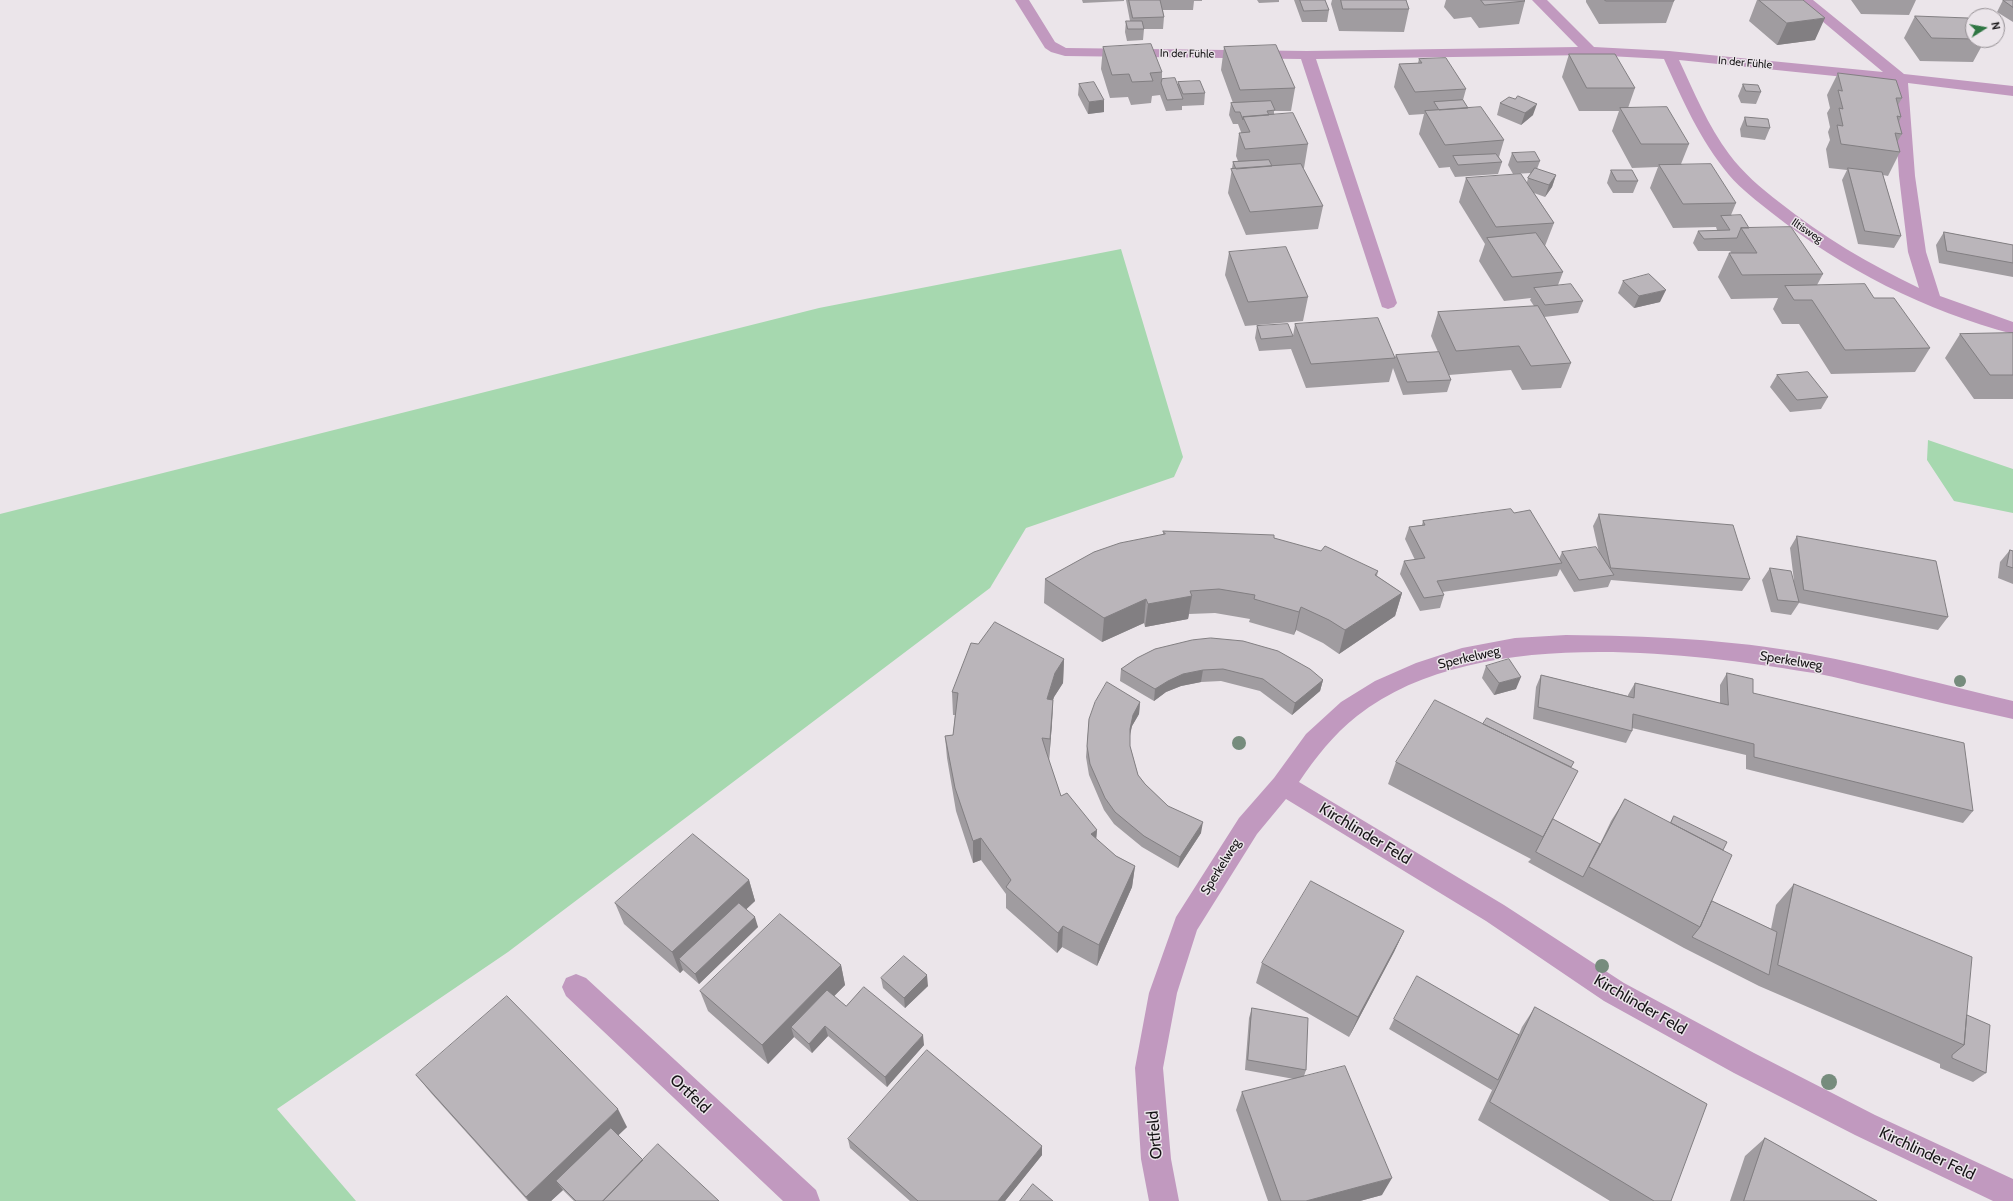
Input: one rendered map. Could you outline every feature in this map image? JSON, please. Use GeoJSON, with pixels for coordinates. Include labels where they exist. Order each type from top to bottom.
{"type":"FeatureCollection","features":[{"type":"Feature","properties":{"kind":"street","name":"In der Fühle"},"geometry":{"type":"LineString","coordinates":[[1022,0],[1050,45],[1065,52],[1075,53],[1307,55],[1590,50],[1669,55],[2013,91]]}},
{"type":"Feature","properties":{"kind":"street"},"geometry":{"type":"LineString","coordinates":[[1539,0],[1590,50]]}},
{"type":"Feature","properties":{"kind":"street"},"geometry":{"type":"LineString","coordinates":[[1804,0],[1900,78],[1907,176],[1917,252],[1932,300]]}},
{"type":"Feature","properties":{"kind":"street"},"geometry":{"type":"LineString","coordinates":[[1307,55],[1323,110],[1351,187],[1388,303]]}},
{"type":"Feature","properties":{"kind":"street","name":"Iltisweg"},"geometry":{"type":"LineString","coordinates":[[1669,55],[1697,116],[1716,147],[1734,172],[1784,215],[1809,234],[1889,280],[1932,300],[2013,328]]}},
{"type":"Feature","properties":{"kind":"street","name":"Sperkelweg"},"geometry":{"type":"LineString","coordinates":[[1149,1068],[1163,993],[1185,925],[1248,826],[1283,785],[1314,741],[1349,709],[1383,688],[1424,669],[1462,657],[1515,647],[1566,644],[1644,645],[1727,652],[1809,663],[2013,710]]}},
{"type":"Feature","properties":{"kind":"street","name":"Kirchlinder Feld"},"geometry":{"type":"LineString","coordinates":[[1283,785],[1495,913],[1614,992],[1758,1070],[1864,1125],[2013,1195]]}},
{"type":"Feature","properties":{"kind":"street","name":"Ortfeld"},"geometry":{"type":"LineString","coordinates":[[576,987],[805,1201]]}},
{"type":"Feature","properties":{"kind":"street","name":"Ortfeld"},"geometry":{"type":"LineString","coordinates":[[1149,1068],[1156,1159],[1164,1201]]}},
{"type":"Feature","properties":{"kind":"green space"},"geometry":{"type":"Polygon","coordinates":[[[1121,249],[1183,457],[1174,477],[1026,528],[990,588],[508,952],[277,1109],[356,1201],[0,1201],[0,514],[819,308],[1121,249]]]}},
{"type":"Feature","properties":{"kind":"green space"},"geometry":{"type":"Polygon","coordinates":[[[1928,440],[2013,469],[2013,513],[1954,501],[1927,460],[1928,440]]]}},
{"type":"Feature","properties":{"kind":"building"},"geometry":{"type":"Polygon","coordinates":[[[1129,0],[1160,0],[1164,17],[1133,18],[1129,0]]]}},
{"type":"Feature","properties":{"kind":"building"},"geometry":{"type":"Polygon","coordinates":[[[1300,0],[1325,0],[1329,10],[1304,11],[1300,0]]]}},
{"type":"Feature","properties":{"kind":"building"},"geometry":{"type":"Polygon","coordinates":[[[1341,0],[1406,0],[1409,9],[1343,9],[1341,0]]]}},
{"type":"Feature","properties":{"kind":"building"},"geometry":{"type":"Polygon","coordinates":[[[1481,0],[1524,0],[1525,1],[1485,5],[1481,0]]]}},
{"type":"Feature","properties":{"kind":"building"},"geometry":{"type":"Polygon","coordinates":[[[1605,0],[1674,0],[1674,1],[1606,1],[1605,0]]]}},
{"type":"Feature","properties":{"kind":"building"},"geometry":{"type":"Polygon","coordinates":[[[1759,0],[1803,0],[1825,18],[1787,23],[1759,0]]]}},
{"type":"Feature","properties":{"kind":"building"},"geometry":{"type":"Polygon","coordinates":[[[2003,0],[2013,0],[2013,7],[2003,0]]]}},
{"type":"Feature","properties":{"kind":"building"},"geometry":{"type":"Polygon","coordinates":[[[1915,16],[1965,18],[1965,39],[1932,38],[1915,16]]]}},
{"type":"Feature","properties":{"kind":"building"},"geometry":{"type":"Polygon","coordinates":[[[1126,21],[1142,21],[1144,29],[1128,29],[1126,21]]]}},
{"type":"Feature","properties":{"kind":"building"},"geometry":{"type":"Polygon","coordinates":[[[1151,44],[1162,72],[1150,73],[1153,81],[1132,82],[1129,74],[1112,75],[1103,47],[1151,44]]]}},
{"type":"Feature","properties":{"kind":"building"},"geometry":{"type":"Polygon","coordinates":[[[1276,45],[1295,88],[1240,90],[1224,47],[1276,45]]]}},
{"type":"Feature","properties":{"kind":"building"},"geometry":{"type":"Polygon","coordinates":[[[1569,54],[1615,54],[1635,88],[1587,88],[1569,54]]]}},
{"type":"Feature","properties":{"kind":"building"},"geometry":{"type":"Polygon","coordinates":[[[1446,58],[1466,89],[1415,92],[1399,64],[1422,63],[1419,59],[1446,58]]]}},
{"type":"Feature","properties":{"kind":"building"},"geometry":{"type":"Polygon","coordinates":[[[1838,73],[1896,80],[1902,98],[1896,98],[1901,117],[1897,116],[1902,134],[1895,133],[1900,152],[1841,144],[1837,125],[1843,126],[1839,108],[1843,109],[1838,90],[1842,91],[1838,73]]]}},
{"type":"Feature","properties":{"kind":"building"},"geometry":{"type":"Polygon","coordinates":[[[1175,78],[1183,99],[1167,100],[1161,83],[1162,79],[1175,78]]]}},
{"type":"Feature","properties":{"kind":"building"},"geometry":{"type":"Polygon","coordinates":[[[1200,81],[1205,93],[1183,94],[1178,82],[1200,81]]]}},
{"type":"Feature","properties":{"kind":"building"},"geometry":{"type":"Polygon","coordinates":[[[1094,82],[1104,100],[1089,102],[1079,84],[1094,82]]]}},
{"type":"Feature","properties":{"kind":"building"},"geometry":{"type":"Polygon","coordinates":[[[1743,84],[1758,85],[1761,92],[1746,91],[1743,84]]]}},
{"type":"Feature","properties":{"kind":"building"},"geometry":{"type":"Polygon","coordinates":[[[1518,96],[1537,104],[1525,113],[1500,103],[1509,97],[1515,99],[1518,96]]]}},
{"type":"Feature","properties":{"kind":"building"},"geometry":{"type":"Polygon","coordinates":[[[1463,100],[1468,108],[1439,110],[1434,102],[1463,100]]]}},
{"type":"Feature","properties":{"kind":"building"},"geometry":{"type":"Polygon","coordinates":[[[1271,101],[1275,110],[1267,111],[1269,115],[1243,117],[1243,120],[1240,112],[1235,112],[1231,103],[1271,101]]]}},
{"type":"Feature","properties":{"kind":"building"},"geometry":{"type":"Polygon","coordinates":[[[1481,107],[1504,140],[1445,145],[1425,111],[1481,107]]]}},
{"type":"Feature","properties":{"kind":"building"},"geometry":{"type":"Polygon","coordinates":[[[1667,107],[1689,144],[1641,144],[1620,108],[1667,107]]]}},
{"type":"Feature","properties":{"kind":"building"},"geometry":{"type":"Polygon","coordinates":[[[1293,113],[1308,144],[1245,149],[1239,133],[1250,132],[1243,117],[1293,113]]]}},
{"type":"Feature","properties":{"kind":"building"},"geometry":{"type":"Polygon","coordinates":[[[1745,117],[1768,119],[1770,128],[1747,126],[1745,117]]]}},
{"type":"Feature","properties":{"kind":"building"},"geometry":{"type":"Polygon","coordinates":[[[1535,152],[1540,161],[1517,162],[1512,153],[1535,152]]]}},
{"type":"Feature","properties":{"kind":"building"},"geometry":{"type":"Polygon","coordinates":[[[1496,154],[1502,162],[1458,165],[1453,156],[1496,154]]]}},
{"type":"Feature","properties":{"kind":"building"},"geometry":{"type":"Polygon","coordinates":[[[1269,160],[1272,166],[1236,169],[1233,162],[1269,160]]]}},
{"type":"Feature","properties":{"kind":"building"},"geometry":{"type":"Polygon","coordinates":[[[1301,164],[1323,206],[1250,212],[1231,169],[1301,164]]]}},
{"type":"Feature","properties":{"kind":"building"},"geometry":{"type":"Polygon","coordinates":[[[1711,164],[1736,203],[1683,204],[1659,165],[1711,164]]]}},
{"type":"Feature","properties":{"kind":"building"},"geometry":{"type":"Polygon","coordinates":[[[1535,168],[1556,175],[1549,185],[1528,178],[1535,168]]]}},
{"type":"Feature","properties":{"kind":"building"},"geometry":{"type":"Polygon","coordinates":[[[1848,168],[1882,172],[1901,236],[1865,231],[1848,168]]]}},
{"type":"Feature","properties":{"kind":"building"},"geometry":{"type":"Polygon","coordinates":[[[1611,170],[1632,170],[1638,181],[1617,181],[1611,170]]]}},
{"type":"Feature","properties":{"kind":"building"},"geometry":{"type":"Polygon","coordinates":[[[1521,174],[1554,223],[1496,227],[1466,178],[1521,174]]]}},
{"type":"Feature","properties":{"kind":"building"},"geometry":{"type":"Polygon","coordinates":[[[1741,215],[1749,228],[1741,228],[1737,238],[1704,239],[1698,231],[1730,230],[1721,216],[1741,215]]]}},
{"type":"Feature","properties":{"kind":"building"},"geometry":{"type":"Polygon","coordinates":[[[1791,227],[1823,274],[1742,275],[1729,253],[1757,253],[1741,228],[1791,227]]]}},
{"type":"Feature","properties":{"kind":"building"},"geometry":{"type":"Polygon","coordinates":[[[1944,232],[2013,245],[2013,263],[1947,251],[1944,232]]]}},
{"type":"Feature","properties":{"kind":"building"},"geometry":{"type":"Polygon","coordinates":[[[1536,233],[1563,272],[1512,277],[1487,238],[1536,233]]]}},
{"type":"Feature","properties":{"kind":"building"},"geometry":{"type":"Polygon","coordinates":[[[1286,247],[1308,297],[1248,302],[1229,252],[1286,247]]]}},
{"type":"Feature","properties":{"kind":"building"},"geometry":{"type":"Polygon","coordinates":[[[1649,274],[1666,290],[1639,296],[1623,281],[1649,274]]]}},
{"type":"Feature","properties":{"kind":"building"},"geometry":{"type":"Polygon","coordinates":[[[1571,284],[1583,301],[1545,305],[1534,288],[1571,284]]]}},
{"type":"Feature","properties":{"kind":"building"},"geometry":{"type":"Polygon","coordinates":[[[1865,284],[1874,298],[1894,298],[1930,348],[1845,350],[1812,300],[1794,300],[1785,286],[1865,284]]]}},
{"type":"Feature","properties":{"kind":"building"},"geometry":{"type":"Polygon","coordinates":[[[1538,306],[1571,363],[1531,366],[1519,346],[1456,351],[1438,312],[1538,306]]]}},
{"type":"Feature","properties":{"kind":"building"},"geometry":{"type":"Polygon","coordinates":[[[1378,318],[1395,358],[1311,364],[1295,324],[1378,318]]]}},
{"type":"Feature","properties":{"kind":"building"},"geometry":{"type":"Polygon","coordinates":[[[1288,324],[1293,336],[1261,339],[1257,326],[1288,324]]]}},
{"type":"Feature","properties":{"kind":"building"},"geometry":{"type":"Polygon","coordinates":[[[2013,333],[2013,375],[1990,375],[1960,334],[2013,333]]]}},
{"type":"Feature","properties":{"kind":"building"},"geometry":{"type":"Polygon","coordinates":[[[1439,352],[1451,380],[1407,382],[1396,355],[1439,352]]]}},
{"type":"Feature","properties":{"kind":"building"},"geometry":{"type":"Polygon","coordinates":[[[1808,372],[1828,397],[1797,400],[1777,375],[1808,372]]]}},
{"type":"Feature","properties":{"kind":"building"},"geometry":{"type":"Polygon","coordinates":[[[1511,509],[1514,513],[1530,510],[1562,563],[1437,581],[1444,595],[1424,598],[1404,561],[1425,558],[1409,527],[1425,525],[1423,521],[1511,509]]]}},
{"type":"Feature","properties":{"kind":"building"},"geometry":{"type":"Polygon","coordinates":[[[1599,514],[1733,525],[1750,579],[1611,568],[1599,514]]]}},
{"type":"Feature","properties":{"kind":"building"},"geometry":{"type":"Polygon","coordinates":[[[1163,531],[1274,535],[1274,538],[1321,551],[1325,546],[1378,571],[1375,575],[1402,593],[1345,630],[1329,620],[1301,607],[1299,612],[1254,599],[1255,595],[1219,589],[1190,591],[1192,596],[1148,604],[1146,599],[1104,618],[1045,579],[1094,552],[1120,543],[1165,534],[1163,531]]]}},
{"type":"Feature","properties":{"kind":"building"},"geometry":{"type":"Polygon","coordinates":[[[1797,536],[1936,561],[1948,617],[1804,590],[1797,536]]]}},
{"type":"Feature","properties":{"kind":"building"},"geometry":{"type":"Polygon","coordinates":[[[1596,547],[1614,575],[1579,580],[1562,552],[1596,547]]]}},
{"type":"Feature","properties":{"kind":"building"},"geometry":{"type":"Polygon","coordinates":[[[2010,550],[2013,551],[2013,568],[2007,566],[2010,550]]]}},
{"type":"Feature","properties":{"kind":"building"},"geometry":{"type":"Polygon","coordinates":[[[1770,568],[1791,571],[1799,602],[1778,600],[1770,568]]]}},
{"type":"Feature","properties":{"kind":"building"},"geometry":{"type":"Polygon","coordinates":[[[995,622],[1064,659],[1055,673],[1047,699],[1053,700],[1050,739],[1042,738],[1061,796],[1067,793],[1097,830],[1091,834],[1116,856],[1135,866],[1099,945],[1063,926],[1058,933],[1006,887],[1011,880],[981,838],[973,841],[955,788],[945,736],[953,735],[958,693],[952,692],[971,643],[978,644],[995,622]]]}},
{"type":"Feature","properties":{"kind":"building"},"geometry":{"type":"Polygon","coordinates":[[[1211,638],[1243,641],[1278,651],[1310,669],[1323,680],[1295,703],[1263,679],[1223,669],[1203,670],[1183,674],[1155,689],[1121,669],[1137,658],[1155,649],[1192,640],[1211,638]]]}},
{"type":"Feature","properties":{"kind":"building"},"geometry":{"type":"Polygon","coordinates":[[[1509,659],[1521,677],[1499,683],[1486,666],[1509,659]]]}},
{"type":"Feature","properties":{"kind":"building"},"geometry":{"type":"Polygon","coordinates":[[[1727,673],[1753,679],[1753,693],[1964,743],[1973,811],[1754,757],[1754,744],[1633,714],[1632,731],[1538,707],[1541,675],[1634,698],[1635,683],[1728,705],[1727,673]]]}},
{"type":"Feature","properties":{"kind":"building"},"geometry":{"type":"Polygon","coordinates":[[[1107,682],[1140,702],[1133,715],[1130,729],[1130,746],[1138,775],[1145,784],[1168,806],[1203,822],[1180,857],[1144,836],[1115,812],[1105,798],[1090,764],[1087,746],[1089,719],[1095,702],[1107,682]]]}},
{"type":"Feature","properties":{"kind":"building"},"geometry":{"type":"Polygon","coordinates":[[[1435,700],[1578,771],[1543,837],[1396,762],[1435,700]]]}},
{"type":"Feature","properties":{"kind":"building"},"geometry":{"type":"Polygon","coordinates":[[[1487,718],[1574,762],[1571,767],[1483,724],[1487,718]]]}},
{"type":"Feature","properties":{"kind":"building"},"geometry":{"type":"Polygon","coordinates":[[[1625,799],[1732,855],[1700,927],[1589,867],[1625,799]]]}},
{"type":"Feature","properties":{"kind":"building"},"geometry":{"type":"Polygon","coordinates":[[[1674,816],[1727,842],[1723,850],[1671,823],[1674,816]]]}},
{"type":"Feature","properties":{"kind":"building"},"geometry":{"type":"Polygon","coordinates":[[[1553,819],[1600,844],[1583,877],[1536,852],[1553,819]]]}},
{"type":"Feature","properties":{"kind":"building"},"geometry":{"type":"Polygon","coordinates":[[[693,834],[749,880],[672,952],[615,903],[693,834]]]}},
{"type":"Feature","properties":{"kind":"building"},"geometry":{"type":"Polygon","coordinates":[[[1311,881],[1404,931],[1358,1017],[1262,963],[1311,881]]]}},
{"type":"Feature","properties":{"kind":"building"},"geometry":{"type":"Polygon","coordinates":[[[1794,884],[1972,957],[1964,1045],[1778,965],[1794,884]]]}},
{"type":"Feature","properties":{"kind":"building"},"geometry":{"type":"Polygon","coordinates":[[[1712,901],[1777,932],[1769,975],[1692,937],[1700,927],[1712,901]]]}},
{"type":"Feature","properties":{"kind":"building"},"geometry":{"type":"Polygon","coordinates":[[[739,903],[755,917],[695,974],[679,959],[739,903]]]}},
{"type":"Feature","properties":{"kind":"building"},"geometry":{"type":"Polygon","coordinates":[[[780,914],[841,965],[762,1045],[700,991],[780,914]]]}},
{"type":"Feature","properties":{"kind":"building"},"geometry":{"type":"Polygon","coordinates":[[[904,956],[927,975],[904,998],[881,978],[904,956]]]}},
{"type":"Feature","properties":{"kind":"building"},"geometry":{"type":"Polygon","coordinates":[[[1417,976],[1519,1035],[1498,1080],[1394,1019],[1417,976]]]}},
{"type":"Feature","properties":{"kind":"building"},"geometry":{"type":"Polygon","coordinates":[[[864,987],[923,1035],[885,1077],[825,1026],[809,1044],[791,1027],[827,990],[846,1006],[864,987]]]}},
{"type":"Feature","properties":{"kind":"building"},"geometry":{"type":"Polygon","coordinates":[[[507,996],[618,1109],[526,1197],[416,1075],[507,996]]]}},
{"type":"Feature","properties":{"kind":"building"},"geometry":{"type":"Polygon","coordinates":[[[1535,1007],[1707,1104],[1671,1201],[1654,1201],[1490,1102],[1535,1007]]]}},
{"type":"Feature","properties":{"kind":"building"},"geometry":{"type":"Polygon","coordinates":[[[1252,1008],[1308,1018],[1306,1070],[1248,1060],[1252,1008]]]}},
{"type":"Feature","properties":{"kind":"building"},"geometry":{"type":"Polygon","coordinates":[[[1967,1015],[1990,1025],[1986,1073],[1952,1058],[1952,1055],[1964,1045],[1967,1015]]]}},
{"type":"Feature","properties":{"kind":"building"},"geometry":{"type":"Polygon","coordinates":[[[927,1050],[1042,1146],[998,1201],[918,1201],[848,1139],[927,1050]]]}},
{"type":"Feature","properties":{"kind":"building"},"geometry":{"type":"Polygon","coordinates":[[[1345,1066],[1392,1178],[1306,1201],[1281,1201],[1242,1092],[1345,1066]]]}},
{"type":"Feature","properties":{"kind":"building"},"geometry":{"type":"Polygon","coordinates":[[[611,1128],[643,1160],[603,1201],[576,1201],[556,1181],[611,1128]]]}},
{"type":"Feature","properties":{"kind":"building"},"geometry":{"type":"Polygon","coordinates":[[[1765,1138],[1877,1201],[1744,1201],[1765,1138]]]}},
{"type":"Feature","properties":{"kind":"building"},"geometry":{"type":"Polygon","coordinates":[[[658,1144],[719,1201],[603,1201],[658,1144]]]}},
{"type":"Feature","properties":{"kind":"building"},"geometry":{"type":"Polygon","coordinates":[[[1033,1184],[1053,1201],[1020,1201],[1033,1184]]]}}]}
